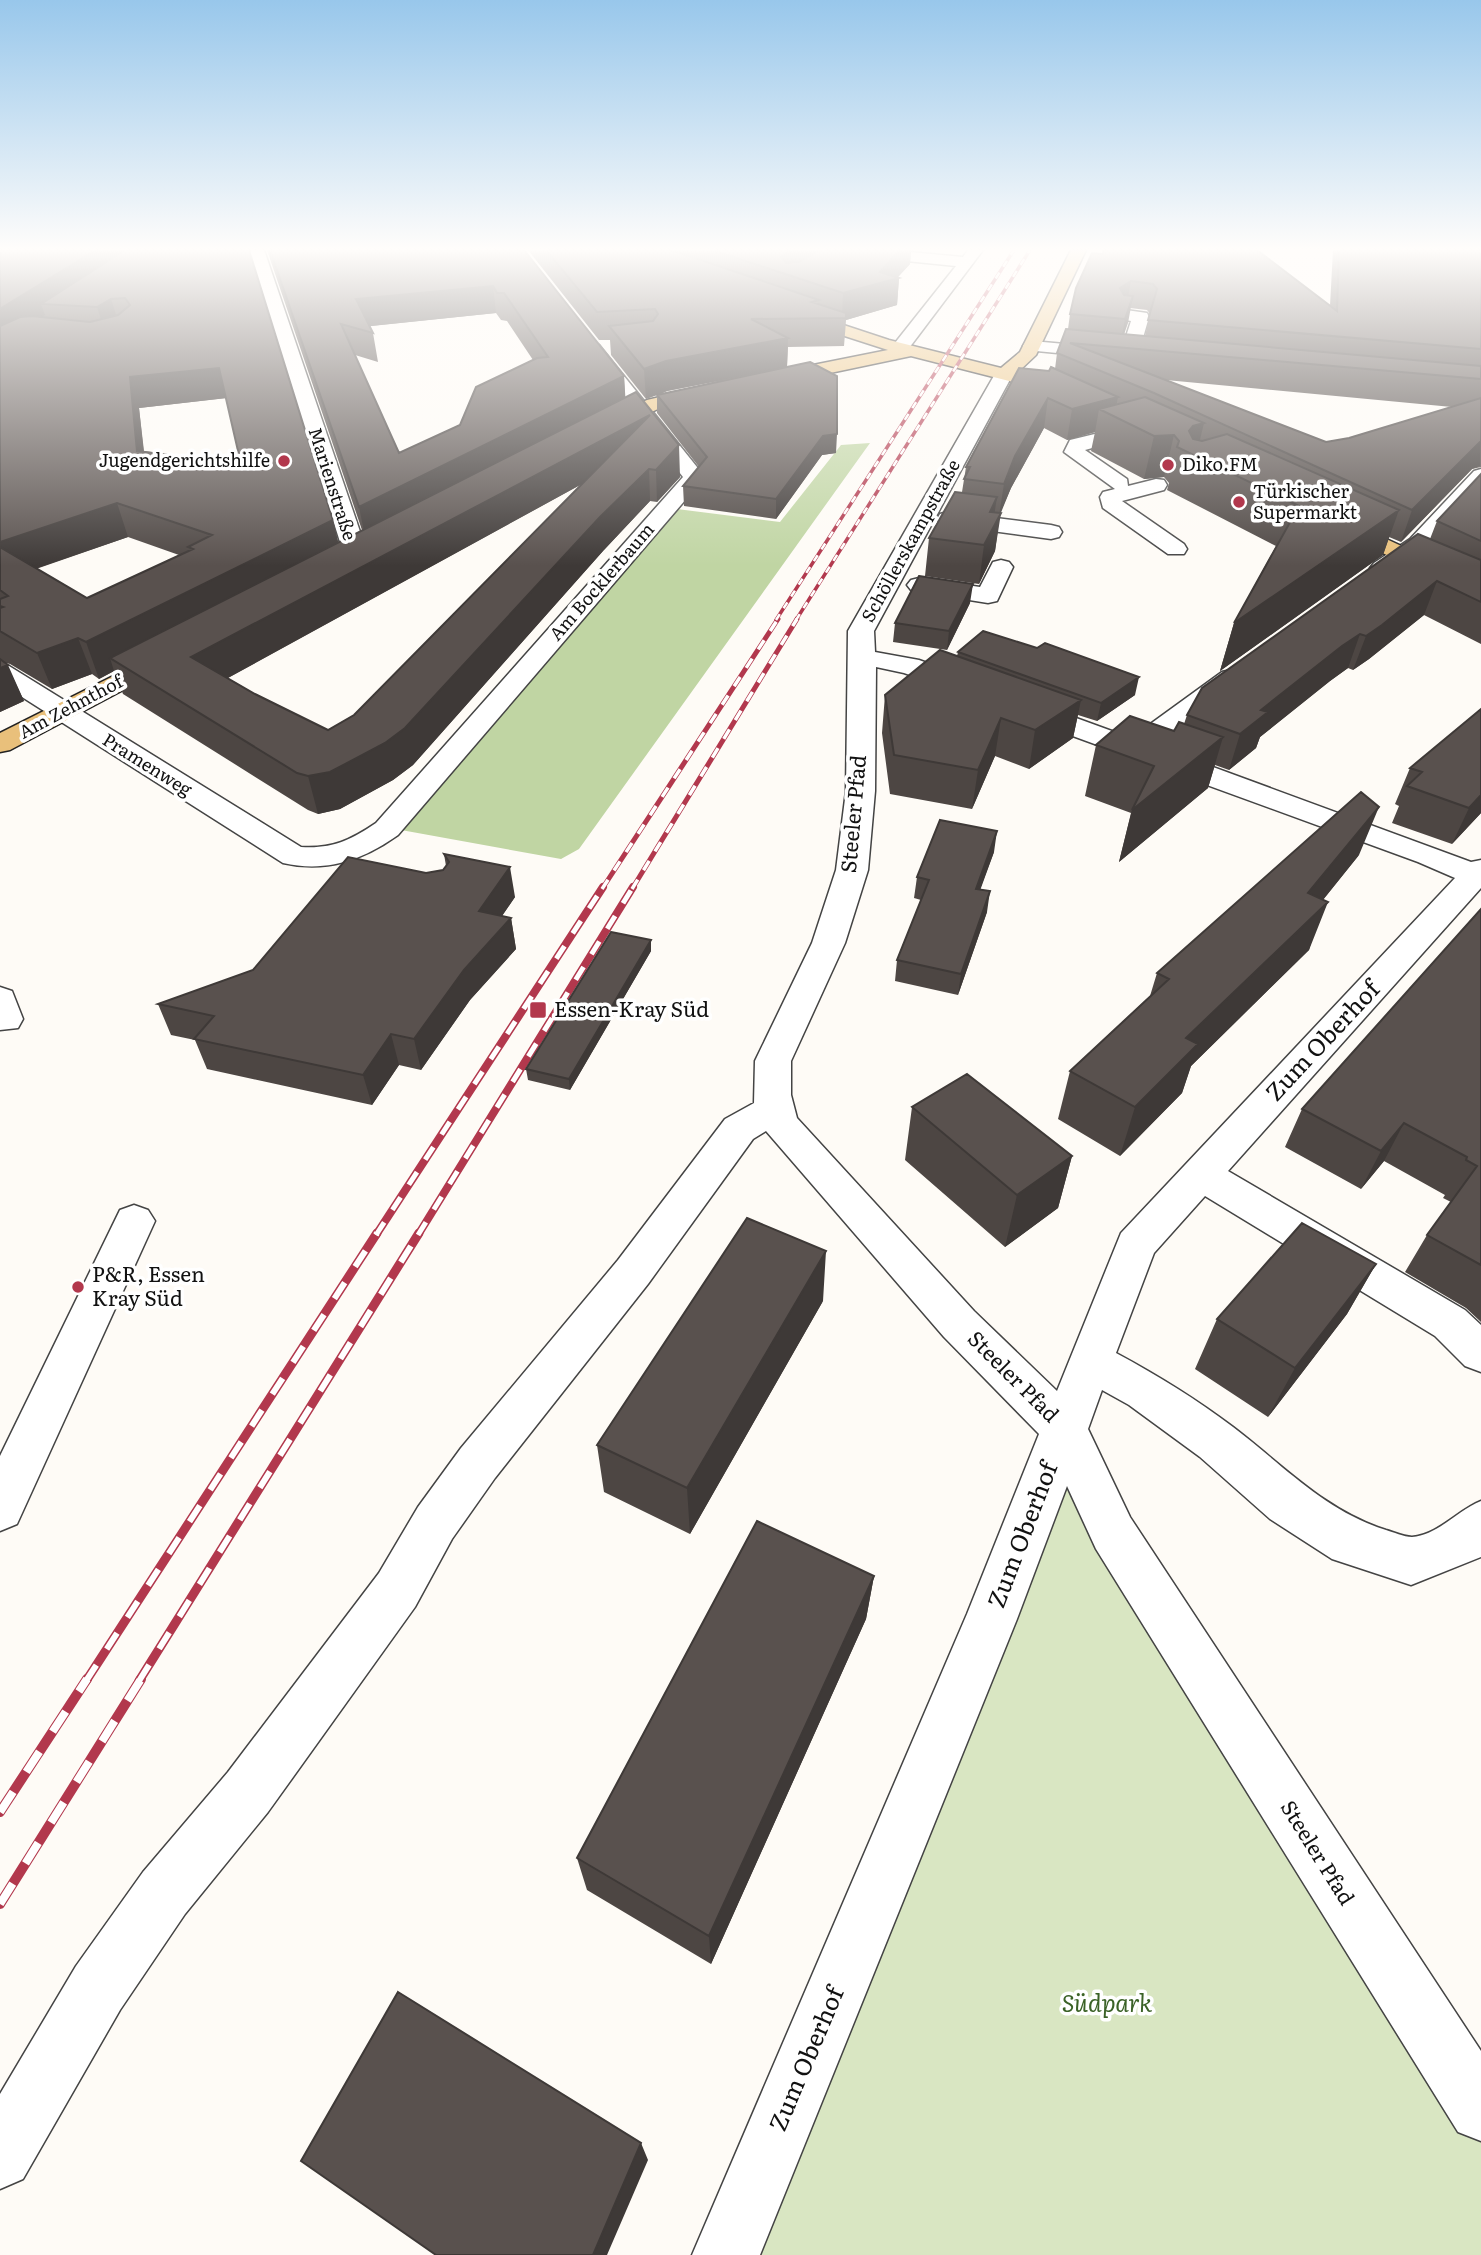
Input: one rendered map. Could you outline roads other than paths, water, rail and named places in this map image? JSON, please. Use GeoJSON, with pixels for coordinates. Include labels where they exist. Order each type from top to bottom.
{"type":"FeatureCollection","features":[{"type":"Feature","properties":{"kind":"main road"},"geometry":{"type":"LineString","coordinates":[[748,384],[877,355]]}},
{"type":"Feature","properties":{"kind":"main road"},"geometry":{"type":"LineString","coordinates":[[930,355],[1044,386],[1083,402]]}},
{"type":"Feature","properties":{"kind":"main road"},"geometry":{"type":"LineString","coordinates":[[1004,374],[1027,355]]}},
{"type":"Feature","properties":{"kind":"main road"},"geometry":{"type":"LineString","coordinates":[[576,441],[640,410],[668,400],[721,389]]}},
{"type":"Feature","properties":{"kind":"main road"},"geometry":{"type":"LineString","coordinates":[[1112,416],[1163,440]]}},
{"type":"Feature","properties":{"kind":"main road"},"geometry":{"type":"LineString","coordinates":[[1319,514],[1481,592]]}},
{"type":"Feature","properties":{"kind":"main road"},"geometry":{"type":"LineString","coordinates":[[333,570],[381,545]]}},
{"type":"Feature","properties":{"kind":"main road","name":"Am Zehnthof"},"geometry":{"type":"LineString","coordinates":[[0,744],[190,645]]}},
{"type":"Feature","properties":{"kind":"street","name":"Marienstraße"},"geometry":{"type":"LineString","coordinates":[[290,355],[356,558]]}},
{"type":"Feature","properties":{"kind":"street","name":"Am Bocklerbaum"},"geometry":{"type":"LineString","coordinates":[[294,856],[322,859],[343,856],[387,829],[694,477],[597,355]]}},
{"type":"Feature","properties":{"kind":"street","name":"Schöllerskampstraße"},"geometry":{"type":"LineString","coordinates":[[863,657],[861,631],[1004,374]]}},
{"type":"Feature","properties":{"kind":"street"},"geometry":{"type":"LineString","coordinates":[[1119,484],[1074,452],[1077,444],[1140,429]]}},
{"type":"Feature","properties":{"kind":"street"},"geometry":{"type":"LineString","coordinates":[[1364,581],[1418,544],[1481,475]]}},
{"type":"Feature","properties":{"kind":"street"},"geometry":{"type":"LineString","coordinates":[[1156,485],[1111,497],[1111,503],[1177,549]]}},
{"type":"Feature","properties":{"kind":"street"},"geometry":{"type":"LineString","coordinates":[[925,516],[1051,532]]}},
{"type":"Feature","properties":{"kind":"street"},"geometry":{"type":"LineString","coordinates":[[890,581],[988,596],[1003,579]]}},
{"type":"Feature","properties":{"kind":"street"},"geometry":{"type":"LineString","coordinates":[[863,657],[983,683]]}},
{"type":"Feature","properties":{"kind":"street","name":"Steeler Pfad"},"geometry":{"type":"LineString","coordinates":[[863,657],[858,819],[852,870],[839,913],[773,1061],[769,1087],[773,1110],[782,1126],[959,1324],[1064,1428],[1113,1533],[1481,2109]]}},
{"type":"Feature","properties":{"kind":"street"},"geometry":{"type":"LineString","coordinates":[[941,657],[983,683],[1134,749],[1478,872]]}},
{"type":"Feature","properties":{"kind":"street"},"geometry":{"type":"LineString","coordinates":[[1134,749],[1255,661]]}},
{"type":"Feature","properties":{"kind":"street","name":"Pramenweg"},"geometry":{"type":"LineString","coordinates":[[0,671],[294,856]]}},
{"type":"Feature","properties":{"kind":"street"},"geometry":{"type":"LineString","coordinates":[[343,856],[372,873]]}},
{"type":"Feature","properties":{"kind":"street","name":"Zum Oberhof"},"geometry":{"type":"LineString","coordinates":[[726,2255],[990,1619],[1136,1245],[1478,872]]}},
{"type":"Feature","properties":{"kind":"street"},"geometry":{"type":"LineString","coordinates":[[0,2156],[98,1988],[164,1894],[248,1792],[397,1590],[435,1523],[478,1463],[633,1272],[739,1129],[773,1110]]}},
{"type":"Feature","properties":{"kind":"street"},"geometry":{"type":"LineString","coordinates":[[1201,1174],[1450,1323],[1481,1353]]}},
{"type":"Feature","properties":{"kind":"street"},"geometry":{"type":"LineString","coordinates":[[0,1508],[134,1221]]}},
{"type":"Feature","properties":{"kind":"street"},"geometry":{"type":"LineString","coordinates":[[1090,1361],[1145,1391],[1217,1442],[1287,1503],[1350,1542],[1410,1561],[1469,1538],[1481,1524]]}},
{"type":"Feature","properties":{"kind":"railway"},"geometry":{"type":"LineString","coordinates":[[776,620],[946,355]]}},
{"type":"Feature","properties":{"kind":"railway"},"geometry":{"type":"LineString","coordinates":[[796,620],[963,355]]}},
{"type":"Feature","properties":{"kind":"railway"},"geometry":{"type":"LineString","coordinates":[[602,889],[778,619]]}},
{"type":"Feature","properties":{"kind":"railway"},"geometry":{"type":"LineString","coordinates":[[632,889],[797,619]]}},
{"type":"Feature","properties":{"kind":"railway"},"geometry":{"type":"LineString","coordinates":[[376,1235],[603,887]]}},
{"type":"Feature","properties":{"kind":"railway"},"geometry":{"type":"LineString","coordinates":[[418,1235],[633,887]]}},
{"type":"Feature","properties":{"kind":"railway"},"geometry":{"type":"LineString","coordinates":[[86,1681],[377,1233]]}},
{"type":"Feature","properties":{"kind":"railway"},"geometry":{"type":"LineString","coordinates":[[139,1681],[419,1233]]}},
{"type":"Feature","properties":{"kind":"railway"},"geometry":{"type":"LineString","coordinates":[[0,1812],[87,1679]]}},
{"type":"Feature","properties":{"kind":"railway"},"geometry":{"type":"LineString","coordinates":[[0,1904],[141,1679]]}},
{"type":"Feature","properties":{"kind":"place","name":"Jugendgerichtshilfe"},"geometry":{"type":"Point","coordinates":[284,461]}},
{"type":"Feature","properties":{"kind":"place","name":"Diko.FM"},"geometry":{"type":"Point","coordinates":[1168,465]}},
{"type":"Feature","properties":{"kind":"place","name":"Türkischer Supermarkt"},"geometry":{"type":"Point","coordinates":[1239,502]}},
{"type":"Feature","properties":{"kind":"place","name":"Essen-Kray Süd"},"geometry":{"type":"Point","coordinates":[538,1010]}},
{"type":"Feature","properties":{"kind":"place","name":"P&R, Essen Kray Süd"},"geometry":{"type":"Point","coordinates":[78,1287]}},
{"type":"Feature","properties":{"kind":"park label","name":"Südpark"},"geometry":{"type":"Point","coordinates":[1107,2004]}}]}
